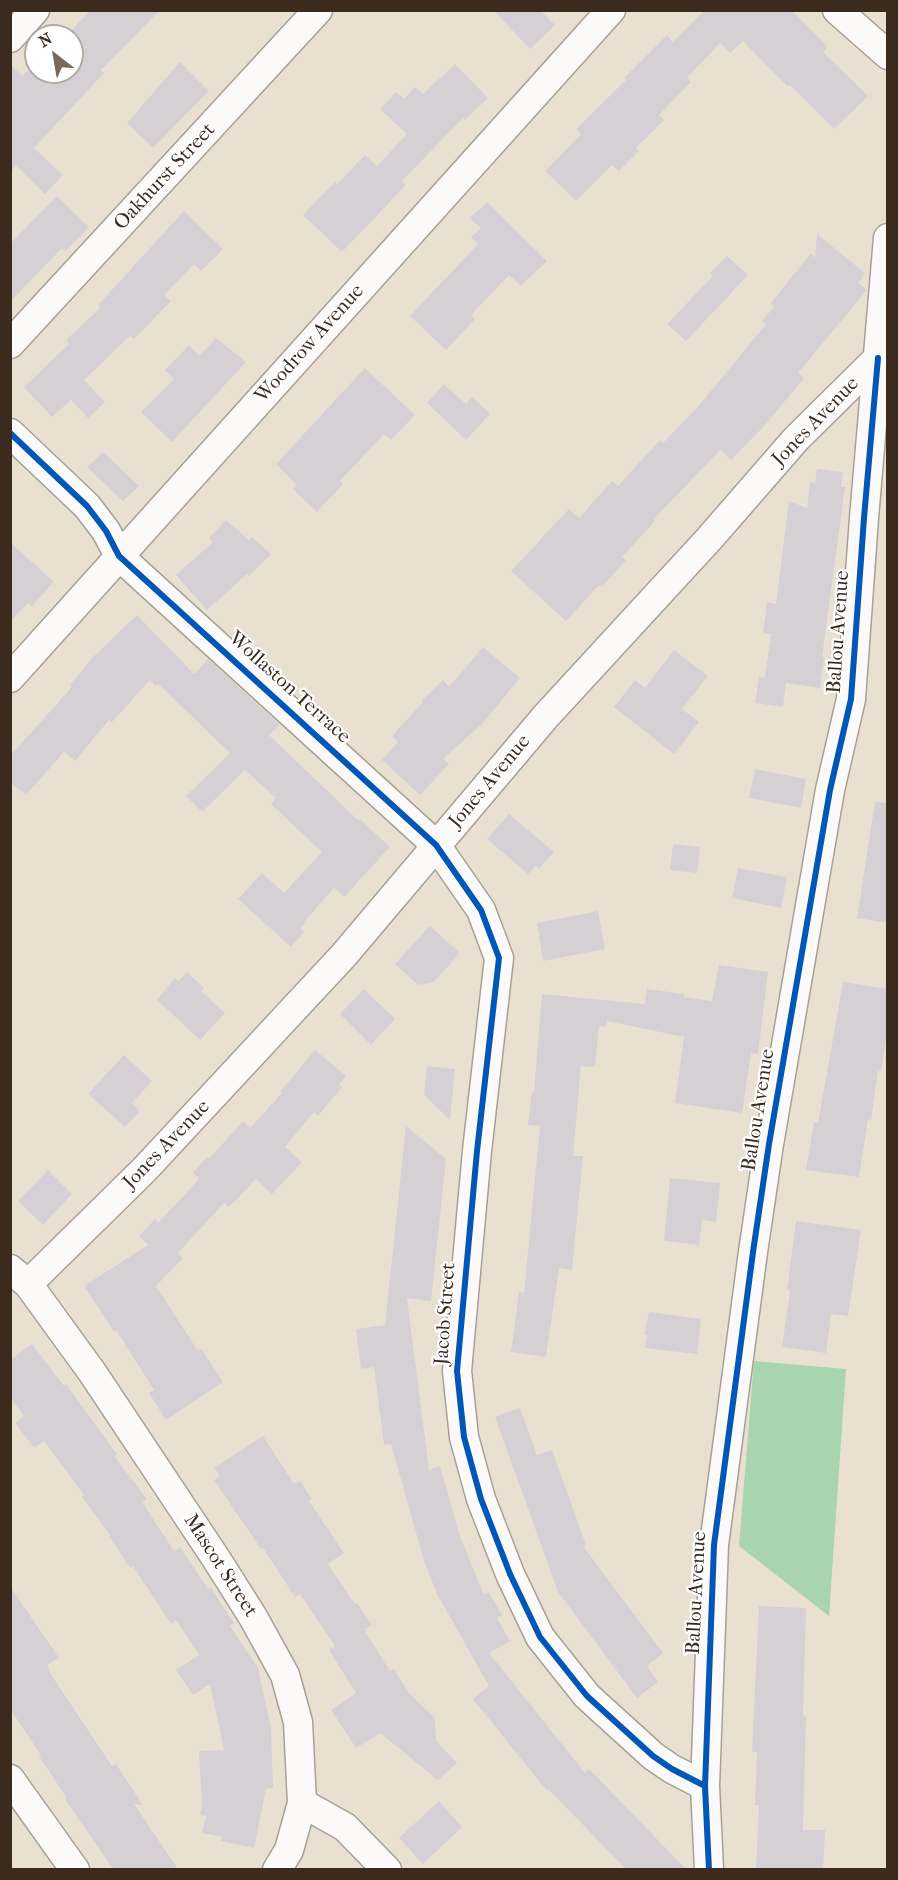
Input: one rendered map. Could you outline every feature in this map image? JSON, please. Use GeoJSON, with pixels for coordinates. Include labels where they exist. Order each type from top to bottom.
{"type":"FeatureCollection","features":[{"type":"Feature","properties":{"kind":"street"},"geometry":{"type":"LineString","coordinates":[[10,38],[35,10]]}},
{"type":"Feature","properties":{"kind":"street","name":"Oakhurst Street"},"geometry":{"type":"LineString","coordinates":[[10,344],[318,10]]}},
{"type":"Feature","properties":{"kind":"street"},"geometry":{"type":"LineString","coordinates":[[837,10],[888,56]]}},
{"type":"Feature","properties":{"kind":"street","name":"Woodrow Avenue"},"geometry":{"type":"LineString","coordinates":[[10,678],[600,14]]}},
{"type":"Feature","properties":{"kind":"street","name":"Ballou Avenue"},"geometry":{"type":"LineString","coordinates":[[709,1869],[705,1786],[714,1545],[753,1252],[770,1144],[830,790],[851,699],[888,238]]}},
{"type":"Feature","properties":{"kind":"street","name":"Jones Avenue"},"geometry":{"type":"LineString","coordinates":[[19,1276],[152,1162],[344,955],[546,717],[709,539],[796,439],[878,358]]}},
{"type":"Feature","properties":{"kind":"street","name":"Wollaston Terrace"},"geometry":{"type":"LineString","coordinates":[[10,433],[87,506],[106,531],[119,556],[436,845]]}},
{"type":"Feature","properties":{"kind":"street","name":"Jacob Street"},"geometry":{"type":"LineString","coordinates":[[436,845],[480,910],[499,958],[476,1162],[457,1371],[464,1437],[481,1499],[510,1574],[540,1637],[587,1696],[636,1741],[672,1769],[705,1786]]}},
{"type":"Feature","properties":{"kind":"street","name":"Mascot Street"},"geometry":{"type":"LineString","coordinates":[[19,1276],[92,1372],[217,1560],[253,1617],[285,1675],[298,1722],[302,1803],[289,1850],[276,1869]]}},
{"type":"Feature","properties":{"kind":"street"},"geometry":{"type":"LineString","coordinates":[[10,1779],[75,1869]]}},
{"type":"Feature","properties":{"kind":"street"},"geometry":{"type":"LineString","coordinates":[[302,1803],[345,1827],[387,1869]]}},
{"type":"Feature","properties":{"kind":"green space"},"geometry":{"type":"Polygon","coordinates":[[[754,1361],[846,1369],[829,1616],[739,1546],[754,1361]]]}},
{"type":"Feature","properties":{"kind":"building"},"geometry":{"type":"Polygon","coordinates":[[[91,10],[160,10],[101,70],[104,73],[34,148],[63,175],[45,194],[16,166],[10,172],[10,64],[22,76],[24,74],[24,84],[84,84],[84,24],[78,24],[91,10]]]}},
{"type":"Feature","properties":{"kind":"building"},"geometry":{"type":"Polygon","coordinates":[[[493,10],[540,10],[555,25],[530,49],[493,10]]]}},
{"type":"Feature","properties":{"kind":"building"},"geometry":{"type":"Polygon","coordinates":[[[705,10],[791,10],[828,47],[823,52],[868,96],[834,129],[743,41],[730,53],[720,43],[687,78],[691,82],[659,115],[664,120],[636,148],[639,151],[619,171],[612,165],[576,201],[545,171],[581,134],[576,129],[626,80],[624,78],[667,35],[673,42],[705,10]]]}},
{"type":"Feature","properties":{"kind":"building"},"geometry":{"type":"Polygon","coordinates":[[[180,62],[209,91],[153,148],[127,123],[180,62]]]}},
{"type":"Feature","properties":{"kind":"building"},"geometry":{"type":"Polygon","coordinates":[[[455,64],[488,98],[465,120],[463,118],[402,181],[406,185],[342,252],[303,215],[365,155],[377,166],[407,134],[380,109],[396,92],[404,99],[415,87],[423,94],[455,64]]]}},
{"type":"Feature","properties":{"kind":"building"},"geometry":{"type":"Polygon","coordinates":[[[57,196],[89,227],[65,251],[62,248],[10,302],[10,244],[57,196]]]}},
{"type":"Feature","properties":{"kind":"building"},"geometry":{"type":"Polygon","coordinates":[[[487,202],[547,261],[521,286],[509,275],[471,315],[475,319],[446,350],[410,316],[478,244],[471,237],[481,228],[470,218],[487,202]]]}},
{"type":"Feature","properties":{"kind":"building"},"geometry":{"type":"Polygon","coordinates":[[[184,211],[223,249],[201,271],[194,264],[164,295],[171,301],[134,339],[130,336],[84,380],[105,402],[88,418],[71,400],[52,417],[24,387],[69,344],[66,340],[100,308],[98,305],[184,211]]]}},
{"type":"Feature","properties":{"kind":"building"},"geometry":{"type":"Polygon","coordinates":[[[817,234],[865,273],[858,283],[867,290],[798,373],[804,378],[765,425],[731,460],[720,450],[654,519],[655,521],[622,557],[626,560],[602,587],[599,585],[566,621],[511,571],[569,509],[579,518],[612,481],[618,486],[660,440],[663,443],[702,402],[766,324],[762,321],[774,307],[770,304],[811,253],[815,258],[817,234]]]}},
{"type":"Feature","properties":{"kind":"building"},"geometry":{"type":"Polygon","coordinates":[[[727,256],[748,275],[686,341],[667,324],[713,276],[710,273],[727,256]]]}},
{"type":"Feature","properties":{"kind":"building"},"geometry":{"type":"Polygon","coordinates":[[[216,338],[246,362],[172,442],[141,412],[174,379],[165,370],[189,345],[199,356],[216,338]]]}},
{"type":"Feature","properties":{"kind":"building"},"geometry":{"type":"Polygon","coordinates":[[[365,368],[415,415],[391,440],[384,434],[340,481],[343,484],[317,512],[293,489],[297,485],[276,464],[365,368]]]}},
{"type":"Feature","properties":{"kind":"building"},"geometry":{"type":"Polygon","coordinates":[[[444,384],[466,404],[472,397],[490,414],[466,440],[427,403],[444,384]]]}},
{"type":"Feature","properties":{"kind":"building"},"geometry":{"type":"Polygon","coordinates":[[[103,452],[139,486],[123,501],[87,467],[103,452]]]}},
{"type":"Feature","properties":{"kind":"building"},"geometry":{"type":"Polygon","coordinates":[[[817,469],[843,472],[841,487],[845,487],[822,657],[824,657],[820,688],[786,683],[783,707],[755,703],[759,677],[765,678],[771,634],[763,633],[767,602],[776,604],[789,501],[807,508],[810,482],[815,483],[817,469]]]}},
{"type":"Feature","properties":{"kind":"building"},"geometry":{"type":"Polygon","coordinates":[[[226,520],[249,540],[252,537],[271,554],[249,576],[247,574],[207,610],[176,575],[213,542],[209,538],[226,520]]]}},
{"type":"Feature","properties":{"kind":"building"},"geometry":{"type":"Polygon","coordinates":[[[10,542],[54,582],[32,606],[28,603],[10,622],[10,542]]]}},
{"type":"Feature","properties":{"kind":"building"},"geometry":{"type":"Polygon","coordinates":[[[137,615],[194,674],[208,659],[280,725],[269,735],[359,821],[360,819],[390,847],[344,897],[334,888],[304,922],[300,928],[304,932],[291,947],[238,899],[262,873],[284,893],[322,852],[271,804],[276,798],[245,770],[202,812],[186,796],[230,753],[158,684],[156,686],[150,680],[112,722],[109,720],[75,761],[64,752],[26,795],[10,782],[10,756],[72,687],[70,685],[93,657],[137,615]]]}},
{"type":"Feature","properties":{"kind":"building"},"geometry":{"type":"Polygon","coordinates":[[[483,647],[520,678],[483,723],[443,759],[449,764],[420,795],[382,760],[398,742],[392,736],[423,702],[421,701],[443,680],[449,687],[483,647]]]}},
{"type":"Feature","properties":{"kind":"building"},"geometry":{"type":"Polygon","coordinates":[[[674,650],[708,676],[682,709],[699,722],[674,754],[614,707],[635,680],[645,688],[674,650]]]}},
{"type":"Feature","properties":{"kind":"building"},"geometry":{"type":"Polygon","coordinates":[[[755,769],[806,779],[801,808],[749,798],[755,769]]]}},
{"type":"Feature","properties":{"kind":"building"},"geometry":{"type":"Polygon","coordinates":[[[875,802],[888,803],[888,923],[857,918],[875,802]]]}},
{"type":"Feature","properties":{"kind":"building"},"geometry":{"type":"Polygon","coordinates":[[[509,814],[554,852],[539,869],[536,866],[528,874],[487,839],[509,814]]]}},
{"type":"Feature","properties":{"kind":"building"},"geometry":{"type":"Polygon","coordinates":[[[673,844],[700,847],[697,873],[670,870],[673,844]]]}},
{"type":"Feature","properties":{"kind":"building"},"geometry":{"type":"Polygon","coordinates":[[[738,868],[787,877],[781,908],[732,898],[738,868]]]}},
{"type":"Feature","properties":{"kind":"building"},"geometry":{"type":"Polygon","coordinates":[[[598,911],[605,949],[543,961],[537,923],[598,911]]]}},
{"type":"Feature","properties":{"kind":"building"},"geometry":{"type":"Polygon","coordinates":[[[430,926],[460,953],[434,982],[418,985],[395,964],[430,926]]]}},
{"type":"Feature","properties":{"kind":"building"},"geometry":{"type":"Polygon","coordinates":[[[719,965],[768,972],[758,1054],[751,1053],[742,1113],[675,1103],[684,1037],[607,1021],[606,1027],[599,1026],[595,1067],[581,1066],[573,1156],[583,1156],[572,1270],[559,1268],[546,1357],[511,1352],[519,1292],[524,1293],[540,1126],[528,1125],[532,1091],[534,1092],[542,994],[645,1004],[647,989],[684,994],[684,997],[712,1001],[719,965]]]}},
{"type":"Feature","properties":{"kind":"building"},"geometry":{"type":"Polygon","coordinates":[[[187,972],[204,988],[201,991],[225,1013],[200,1040],[157,1000],[175,978],[178,981],[187,972]]]}},
{"type":"Feature","properties":{"kind":"building"},"geometry":{"type":"Polygon","coordinates":[[[843,982],[888,989],[888,1027],[881,1071],[878,1071],[871,1120],[868,1119],[859,1177],[806,1170],[814,1122],[818,1123],[843,982]]]}},
{"type":"Feature","properties":{"kind":"building"},"geometry":{"type":"Polygon","coordinates":[[[364,989],[395,1019],[371,1045],[340,1014],[364,989]]]}},
{"type":"Feature","properties":{"kind":"building"},"geometry":{"type":"Polygon","coordinates":[[[315,1050],[346,1076],[339,1085],[342,1087],[318,1116],[314,1112],[285,1147],[302,1162],[272,1194],[256,1179],[229,1207],[224,1203],[178,1253],[183,1258],[156,1286],[198,1351],[201,1348],[223,1382],[166,1420],[149,1393],[154,1390],[116,1330],[114,1332],[84,1286],[148,1245],[139,1236],[155,1219],[158,1223],[191,1188],[199,1178],[193,1173],[207,1157],[209,1159],[243,1121],[250,1128],[282,1093],[280,1092],[315,1050]]]}},
{"type":"Feature","properties":{"kind":"building"},"geometry":{"type":"Polygon","coordinates":[[[124,1055],[152,1081],[132,1103],[140,1111],[125,1127],[88,1094],[124,1055]]]}},
{"type":"Feature","properties":{"kind":"building"},"geometry":{"type":"Polygon","coordinates":[[[427,1066],[455,1069],[450,1120],[424,1095],[427,1066]]]}},
{"type":"Feature","properties":{"kind":"building"},"geometry":{"type":"Polygon","coordinates":[[[406,1126],[446,1159],[431,1301],[407,1298],[429,1470],[440,1466],[460,1536],[484,1595],[489,1592],[502,1615],[497,1618],[510,1641],[489,1653],[585,1773],[589,1769],[686,1869],[626,1869],[548,1789],[547,1791],[473,1699],[489,1686],[437,1594],[424,1561],[391,1444],[384,1445],[374,1367],[361,1369],[356,1329],[385,1325],[406,1126]]]}},
{"type":"Feature","properties":{"kind":"building"},"geometry":{"type":"Polygon","coordinates":[[[48,1170],[72,1194],[43,1225],[18,1201],[48,1170]]]}},
{"type":"Feature","properties":{"kind":"building"},"geometry":{"type":"Polygon","coordinates":[[[670,1178],[720,1183],[716,1222],[702,1220],[699,1245],[664,1241],[670,1178]]]}},
{"type":"Feature","properties":{"kind":"building"},"geometry":{"type":"Polygon","coordinates":[[[796,1221],[861,1230],[848,1316],[831,1314],[826,1353],[782,1347],[796,1221]]]}},
{"type":"Feature","properties":{"kind":"building"},"geometry":{"type":"Polygon","coordinates":[[[649,1312],[701,1319],[697,1354],[645,1348],[647,1335],[644,1335],[649,1312]]]}},
{"type":"Feature","properties":{"kind":"building"},"geometry":{"type":"Polygon","coordinates":[[[32,1344],[64,1386],[66,1384],[117,1454],[114,1456],[147,1499],[142,1502],[174,1551],[180,1547],[208,1589],[211,1588],[234,1623],[230,1626],[258,1668],[271,1728],[273,1788],[266,1789],[254,1848],[221,1841],[222,1837],[202,1833],[206,1816],[200,1815],[202,1805],[199,1751],[224,1750],[210,1684],[193,1695],[176,1670],[199,1655],[176,1620],[171,1624],[133,1566],[130,1568],[110,1535],[82,1497],[84,1495],[44,1441],[34,1448],[15,1423],[24,1416],[10,1397],[10,1360],[32,1344]]]}},
{"type":"Feature","properties":{"kind":"building"},"geometry":{"type":"Polygon","coordinates":[[[520,1408],[537,1455],[552,1450],[586,1545],[583,1546],[663,1653],[647,1666],[658,1682],[637,1698],[558,1592],[495,1417],[520,1408]]]}},
{"type":"Feature","properties":{"kind":"building"},"geometry":{"type":"Polygon","coordinates":[[[263,1436],[294,1484],[300,1481],[312,1499],[309,1501],[344,1553],[328,1564],[372,1625],[364,1630],[390,1671],[394,1669],[409,1693],[435,1718],[436,1741],[457,1763],[438,1780],[380,1733],[356,1748],[331,1710],[356,1693],[329,1650],[335,1646],[300,1594],[295,1597],[214,1480],[220,1476],[214,1468],[263,1436]]]}},
{"type":"Feature","properties":{"kind":"building"},"geometry":{"type":"Polygon","coordinates":[[[10,1586],[59,1658],[47,1665],[52,1676],[112,1766],[116,1764],[143,1805],[134,1804],[178,1869],[113,1869],[65,1799],[66,1797],[39,1756],[41,1755],[10,1709],[10,1586]]]}},
{"type":"Feature","properties":{"kind":"building"},"geometry":{"type":"Polygon","coordinates":[[[759,1606],[806,1608],[803,1830],[825,1830],[823,1869],[756,1869],[759,1805],[755,1805],[757,1752],[752,1752],[759,1606]]]}},
{"type":"Feature","properties":{"kind":"building"},"geometry":{"type":"Polygon","coordinates":[[[439,1801],[462,1827],[423,1864],[399,1838],[439,1801]]]}},
{"type":"Feature","properties":{"kind":"cycle path"},"geometry":{"type":"LineString","coordinates":[[709,1870],[705,1786],[714,1545],[769,1144],[830,790],[851,699],[878,358]]}},
{"type":"Feature","properties":{"kind":"cycle path"},"geometry":{"type":"LineString","coordinates":[[10,433],[87,506],[106,531],[119,556],[436,845],[481,910],[499,958],[477,1151],[457,1371],[464,1437],[481,1499],[510,1574],[540,1637],[587,1696],[653,1756],[705,1786]]}}]}
